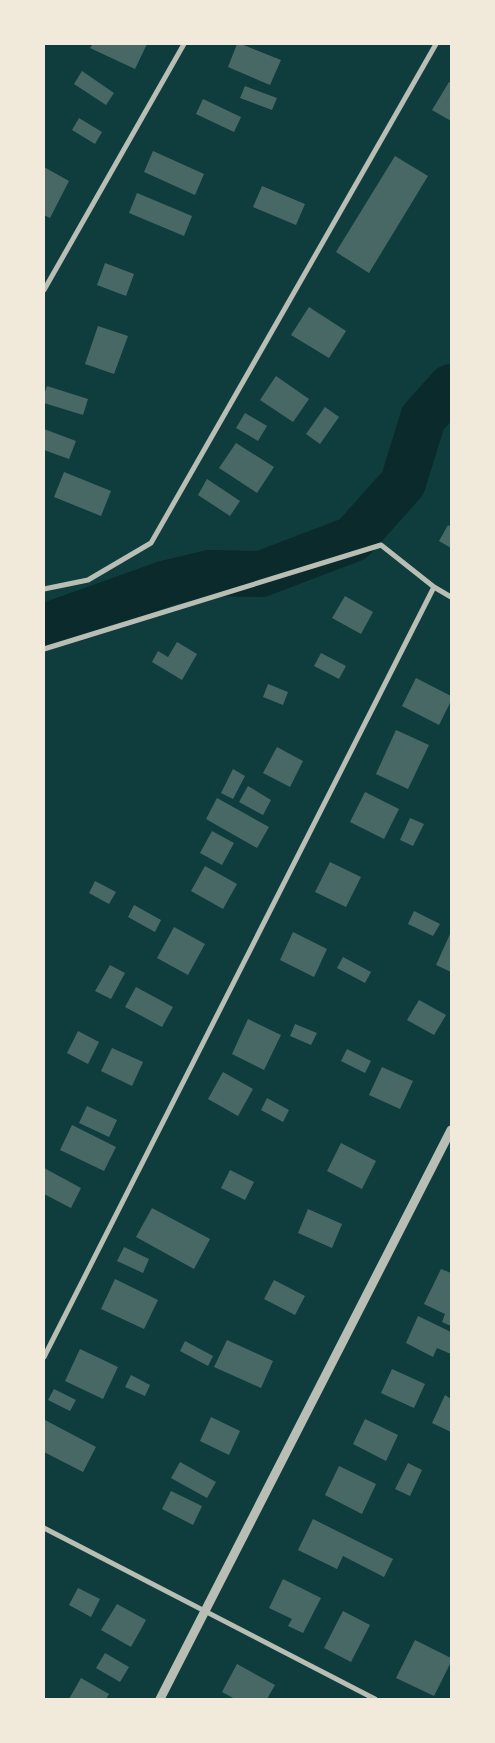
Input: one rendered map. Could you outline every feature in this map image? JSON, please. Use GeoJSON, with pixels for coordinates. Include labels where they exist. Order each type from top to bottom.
{"type":"FeatureCollection","features":[{"type":"Feature","properties":{"kind":"street"},"geometry":{"type":"LineString","coordinates":[[44,290],[184,44]]}},
{"type":"Feature","properties":{"kind":"street"},"geometry":{"type":"LineString","coordinates":[[44,589],[88,580],[151,543],[436,44]]}},
{"type":"Feature","properties":{"kind":"street"},"geometry":{"type":"LineString","coordinates":[[44,649],[381,545],[434,587],[451,597]]}},
{"type":"Feature","properties":{"kind":"street"},"geometry":{"type":"LineString","coordinates":[[44,1357],[434,587]]}},
{"type":"Feature","properties":{"kind":"street"},"geometry":{"type":"LineString","coordinates":[[160,1699],[451,1130]]}},
{"type":"Feature","properties":{"kind":"street"},"geometry":{"type":"LineString","coordinates":[[44,1528],[375,1699]]}},
{"type":"Feature","properties":{"kind":"building"},"geometry":{"type":"Polygon","coordinates":[[[93,44],[147,44],[135,69],[90,48],[93,44]]]}},
{"type":"Feature","properties":{"kind":"building"},"geometry":{"type":"Polygon","coordinates":[[[237,44],[281,60],[270,85],[228,67],[237,44]]]}},
{"type":"Feature","properties":{"kind":"building"},"geometry":{"type":"Polygon","coordinates":[[[82,71],[114,93],[106,105],[74,84],[82,71]]]}},
{"type":"Feature","properties":{"kind":"building"},"geometry":{"type":"Polygon","coordinates":[[[449,82],[451,83],[451,121],[432,110],[449,82]]]}},
{"type":"Feature","properties":{"kind":"building"},"geometry":{"type":"Polygon","coordinates":[[[245,86],[277,98],[272,110],[240,98],[245,86]]]}},
{"type":"Feature","properties":{"kind":"building"},"geometry":{"type":"Polygon","coordinates":[[[203,99],[241,117],[234,132],[196,114],[203,99]]]}},
{"type":"Feature","properties":{"kind":"building"},"geometry":{"type":"Polygon","coordinates":[[[79,118],[102,132],[95,144],[72,130],[79,118]]]}},
{"type":"Feature","properties":{"kind":"building"},"geometry":{"type":"Polygon","coordinates":[[[153,151],[204,174],[195,195],[144,172],[153,151]]]}},
{"type":"Feature","properties":{"kind":"building"},"geometry":{"type":"Polygon","coordinates":[[[395,156],[428,176],[369,273],[336,252],[395,156]]]}},
{"type":"Feature","properties":{"kind":"building"},"geometry":{"type":"Polygon","coordinates":[[[44,167],[69,181],[50,218],[44,215],[44,167]]]}},
{"type":"Feature","properties":{"kind":"building"},"geometry":{"type":"Polygon","coordinates":[[[262,186],[305,204],[296,225],[253,207],[262,186]]]}},
{"type":"Feature","properties":{"kind":"building"},"geometry":{"type":"Polygon","coordinates":[[[137,193],[192,216],[184,236],[129,213],[137,193]]]}},
{"type":"Feature","properties":{"kind":"building"},"geometry":{"type":"Polygon","coordinates":[[[105,263],[134,274],[126,296],[97,285],[105,263]]]}},
{"type":"Feature","properties":{"kind":"building"},"geometry":{"type":"Polygon","coordinates":[[[309,307],[346,331],[329,358],[291,335],[309,307]]]}},
{"type":"Feature","properties":{"kind":"building"},"geometry":{"type":"Polygon","coordinates":[[[98,326],[128,336],[114,374],[85,364],[98,326]]]}},
{"type":"Feature","properties":{"kind":"building"},"geometry":{"type":"Polygon","coordinates":[[[276,376],[309,399],[293,422],[260,400],[276,376]]]}},
{"type":"Feature","properties":{"kind":"building"},"geometry":{"type":"Polygon","coordinates":[[[47,386],[88,399],[83,415],[44,403],[47,386]]]}},
{"type":"Feature","properties":{"kind":"building"},"geometry":{"type":"Polygon","coordinates":[[[325,407],[339,417],[320,444],[306,434],[325,407]]]}},
{"type":"Feature","properties":{"kind":"building"},"geometry":{"type":"Polygon","coordinates":[[[245,413],[267,426],[258,441],[236,428],[245,413]]]}},
{"type":"Feature","properties":{"kind":"building"},"geometry":{"type":"Polygon","coordinates":[[[44,429],[76,441],[69,459],[44,450],[44,429]]]}},
{"type":"Feature","properties":{"kind":"building"},"geometry":{"type":"Polygon","coordinates":[[[236,443],[274,467],[257,493],[219,468],[236,443]]]}},
{"type":"Feature","properties":{"kind":"building"},"geometry":{"type":"Polygon","coordinates":[[[64,472],[111,491],[101,516],[54,497],[64,472]]]}},
{"type":"Feature","properties":{"kind":"building"},"geometry":{"type":"Polygon","coordinates":[[[207,479],[240,501],[230,516],[198,495],[207,479]]]}},
{"type":"Feature","properties":{"kind":"building"},"geometry":{"type":"Polygon","coordinates":[[[448,525],[451,527],[451,548],[439,541],[448,525]]]}},
{"type":"Feature","properties":{"kind":"building"},"geometry":{"type":"Polygon","coordinates":[[[345,596],[373,612],[361,634],[332,618],[345,596]]]}},
{"type":"Feature","properties":{"kind":"building"},"geometry":{"type":"Polygon","coordinates":[[[177,642],[197,654],[182,680],[152,662],[158,651],[168,657],[177,642]]]}},
{"type":"Feature","properties":{"kind":"building"},"geometry":{"type":"Polygon","coordinates":[[[321,653],[346,666],[339,679],[314,666],[321,653]]]}},
{"type":"Feature","properties":{"kind":"building"},"geometry":{"type":"Polygon","coordinates":[[[416,678],[451,696],[451,701],[439,725],[402,706],[416,678]]]}},
{"type":"Feature","properties":{"kind":"building"},"geometry":{"type":"Polygon","coordinates":[[[268,684],[288,692],[283,705],[263,697],[268,684]]]}},
{"type":"Feature","properties":{"kind":"building"},"geometry":{"type":"Polygon","coordinates":[[[396,730],[429,745],[408,789],[376,774],[396,730]]]}},
{"type":"Feature","properties":{"kind":"building"},"geometry":{"type":"Polygon","coordinates":[[[277,747],[303,761],[290,787],[263,773],[277,747]]]}},
{"type":"Feature","properties":{"kind":"building"},"geometry":{"type":"Polygon","coordinates":[[[233,769],[245,776],[233,799],[221,793],[233,769]]]}},
{"type":"Feature","properties":{"kind":"building"},"geometry":{"type":"Polygon","coordinates":[[[248,786],[271,800],[263,815],[239,802],[248,786]]]}},
{"type":"Feature","properties":{"kind":"building"},"geometry":{"type":"Polygon","coordinates":[[[365,792],[399,809],[384,839],[350,822],[365,792]]]}},
{"type":"Feature","properties":{"kind":"building"},"geometry":{"type":"Polygon","coordinates":[[[217,798],[269,827],[257,848],[206,819],[217,798]]]}},
{"type":"Feature","properties":{"kind":"building"},"geometry":{"type":"Polygon","coordinates":[[[410,818],[424,824],[413,846],[400,840],[410,818]]]}},
{"type":"Feature","properties":{"kind":"building"},"geometry":{"type":"Polygon","coordinates":[[[212,831],[234,843],[222,865],[200,853],[212,831]]]}},
{"type":"Feature","properties":{"kind":"building"},"geometry":{"type":"Polygon","coordinates":[[[330,862],[361,877],[346,907],[315,892],[330,862]]]}},
{"type":"Feature","properties":{"kind":"building"},"geometry":{"type":"Polygon","coordinates":[[[205,866],[237,884],[223,909],[191,891],[205,866]]]}},
{"type":"Feature","properties":{"kind":"building"},"geometry":{"type":"Polygon","coordinates":[[[95,881],[116,892],[109,904],[89,893],[95,881]]]}},
{"type":"Feature","properties":{"kind":"building"},"geometry":{"type":"Polygon","coordinates":[[[134,905],[161,920],[155,932],[128,917],[134,905]]]}},
{"type":"Feature","properties":{"kind":"building"},"geometry":{"type":"Polygon","coordinates":[[[414,911],[440,924],[433,936],[408,924],[414,911]]]}},
{"type":"Feature","properties":{"kind":"building"},"geometry":{"type":"Polygon","coordinates":[[[174,927],[205,944],[188,975],[157,958],[174,927]]]}},
{"type":"Feature","properties":{"kind":"building"},"geometry":{"type":"Polygon","coordinates":[[[293,932],[327,949],[314,977],[280,960],[293,932]]]}},
{"type":"Feature","properties":{"kind":"building"},"geometry":{"type":"Polygon","coordinates":[[[451,932],[451,972],[436,965],[451,932]]]}},
{"type":"Feature","properties":{"kind":"building"},"geometry":{"type":"Polygon","coordinates":[[[343,957],[371,972],[365,983],[337,968],[343,957]]]}},
{"type":"Feature","properties":{"kind":"building"},"geometry":{"type":"Polygon","coordinates":[[[110,965],[125,973],[111,999],[95,991],[110,965]]]}},
{"type":"Feature","properties":{"kind":"building"},"geometry":{"type":"Polygon","coordinates":[[[136,987],[173,1007],[162,1027],[125,1007],[136,987]]]}},
{"type":"Feature","properties":{"kind":"building"},"geometry":{"type":"Polygon","coordinates":[[[419,1000],[446,1015],[434,1035],[407,1020],[419,1000]]]}},
{"type":"Feature","properties":{"kind":"building"},"geometry":{"type":"Polygon","coordinates":[[[248,1019],[281,1035],[264,1070],[232,1054],[248,1019]]]}},
{"type":"Feature","properties":{"kind":"building"},"geometry":{"type":"Polygon","coordinates":[[[295,1024],[317,1033],[311,1045],[290,1036],[295,1024]]]}},
{"type":"Feature","properties":{"kind":"building"},"geometry":{"type":"Polygon","coordinates":[[[78,1031],[99,1042],[88,1064],[67,1053],[78,1031]]]}},
{"type":"Feature","properties":{"kind":"building"},"geometry":{"type":"Polygon","coordinates":[[[112,1048],[143,1062],[132,1086],[101,1071],[112,1048]]]}},
{"type":"Feature","properties":{"kind":"building"},"geometry":{"type":"Polygon","coordinates":[[[347,1049],[371,1061],[365,1073],[341,1061],[347,1049]]]}},
{"type":"Feature","properties":{"kind":"building"},"geometry":{"type":"Polygon","coordinates":[[[382,1067],[413,1081],[400,1109],[369,1095],[382,1067]]]}},
{"type":"Feature","properties":{"kind":"building"},"geometry":{"type":"Polygon","coordinates":[[[223,1072],[253,1089],[238,1116],[208,1099],[223,1072]]]}},
{"type":"Feature","properties":{"kind":"building"},"geometry":{"type":"Polygon","coordinates":[[[267,1098],[289,1110],[283,1122],[261,1110],[267,1098]]]}},
{"type":"Feature","properties":{"kind":"building"},"geometry":{"type":"Polygon","coordinates":[[[87,1106],[117,1120],[109,1137],[79,1123],[87,1106]]]}},
{"type":"Feature","properties":{"kind":"building"},"geometry":{"type":"Polygon","coordinates":[[[72,1125],[116,1147],[104,1171],[60,1150],[72,1125]]]}},
{"type":"Feature","properties":{"kind":"building"},"geometry":{"type":"Polygon","coordinates":[[[341,1143],[376,1161],[362,1189],[327,1171],[341,1143]]]}},
{"type":"Feature","properties":{"kind":"building"},"geometry":{"type":"Polygon","coordinates":[[[44,1168],[81,1188],[71,1208],[44,1194],[44,1168]]]}},
{"type":"Feature","properties":{"kind":"building"},"geometry":{"type":"Polygon","coordinates":[[[230,1170],[254,1182],[245,1200],[221,1188],[230,1170]]]}},
{"type":"Feature","properties":{"kind":"building"},"geometry":{"type":"Polygon","coordinates":[[[152,1208],[210,1239],[194,1269],[136,1237],[152,1208]]]}},
{"type":"Feature","properties":{"kind":"building"},"geometry":{"type":"Polygon","coordinates":[[[308,1209],[342,1224],[332,1248],[298,1233],[308,1209]]]}},
{"type":"Feature","properties":{"kind":"building"},"geometry":{"type":"Polygon","coordinates":[[[124,1247],[149,1259],[143,1273],[117,1261],[124,1247]]]}},
{"type":"Feature","properties":{"kind":"building"},"geometry":{"type":"Polygon","coordinates":[[[441,1269],[451,1273],[451,1326],[442,1322],[445,1314],[424,1304],[441,1269]]]}},
{"type":"Feature","properties":{"kind":"building"},"geometry":{"type":"Polygon","coordinates":[[[115,1279],[158,1300],[144,1329],[101,1309],[115,1279]]]}},
{"type":"Feature","properties":{"kind":"building"},"geometry":{"type":"Polygon","coordinates":[[[274,1280],[305,1296],[295,1315],[264,1299],[274,1280]]]}},
{"type":"Feature","properties":{"kind":"building"},"geometry":{"type":"Polygon","coordinates":[[[418,1316],[451,1332],[451,1354],[437,1348],[433,1357],[406,1343],[418,1316]]]}},
{"type":"Feature","properties":{"kind":"building"},"geometry":{"type":"Polygon","coordinates":[[[227,1340],[273,1361],[261,1388],[214,1367],[227,1340]]]}},
{"type":"Feature","properties":{"kind":"building"},"geometry":{"type":"Polygon","coordinates":[[[185,1341],[213,1356],[208,1366],[180,1351],[185,1341]]]}},
{"type":"Feature","properties":{"kind":"building"},"geometry":{"type":"Polygon","coordinates":[[[80,1349],[118,1367],[103,1399],[65,1381],[80,1349]]]}},
{"type":"Feature","properties":{"kind":"building"},"geometry":{"type":"Polygon","coordinates":[[[392,1369],[425,1384],[414,1408],[381,1393],[392,1369]]]}},
{"type":"Feature","properties":{"kind":"building"},"geometry":{"type":"Polygon","coordinates":[[[131,1375],[150,1385],[145,1396],[125,1387],[131,1375]]]}},
{"type":"Feature","properties":{"kind":"building"},"geometry":{"type":"Polygon","coordinates":[[[54,1389],[76,1400],[70,1411],[48,1400],[54,1389]]]}},
{"type":"Feature","properties":{"kind":"building"},"geometry":{"type":"Polygon","coordinates":[[[445,1395],[451,1399],[451,1432],[432,1423],[445,1395]]]}},
{"type":"Feature","properties":{"kind":"building"},"geometry":{"type":"Polygon","coordinates":[[[211,1417],[240,1431],[229,1455],[200,1441],[211,1417]]]}},
{"type":"Feature","properties":{"kind":"building"},"geometry":{"type":"Polygon","coordinates":[[[365,1419],[398,1435],[386,1461],[353,1444],[365,1419]]]}},
{"type":"Feature","properties":{"kind":"building"},"geometry":{"type":"Polygon","coordinates":[[[45,1420],[96,1447],[83,1472],[44,1452],[45,1420]]]}},
{"type":"Feature","properties":{"kind":"building"},"geometry":{"type":"Polygon","coordinates":[[[180,1462],[216,1482],[207,1498],[171,1478],[180,1462]]]}},
{"type":"Feature","properties":{"kind":"building"},"geometry":{"type":"Polygon","coordinates":[[[408,1463],[422,1470],[410,1496],[395,1489],[408,1463]]]}},
{"type":"Feature","properties":{"kind":"building"},"geometry":{"type":"Polygon","coordinates":[[[339,1466],[376,1484],[362,1514],[325,1495],[339,1466]]]}},
{"type":"Feature","properties":{"kind":"building"},"geometry":{"type":"Polygon","coordinates":[[[171,1491],[202,1506],[193,1525],[162,1509],[171,1491]]]}},
{"type":"Feature","properties":{"kind":"building"},"geometry":{"type":"Polygon","coordinates":[[[313,1519],[393,1559],[384,1577],[343,1556],[337,1569],[298,1550],[313,1519]]]}},
{"type":"Feature","properties":{"kind":"building"},"geometry":{"type":"Polygon","coordinates":[[[283,1579],[321,1598],[303,1633],[288,1626],[292,1619],[269,1608],[283,1579]]]}},
{"type":"Feature","properties":{"kind":"building"},"geometry":{"type":"Polygon","coordinates":[[[78,1588],[100,1599],[91,1617],[69,1605],[78,1588]]]}},
{"type":"Feature","properties":{"kind":"building"},"geometry":{"type":"Polygon","coordinates":[[[117,1604],[146,1620],[131,1647],[101,1630],[117,1604]]]}},
{"type":"Feature","properties":{"kind":"building"},"geometry":{"type":"Polygon","coordinates":[[[343,1611],[370,1625],[351,1662],[324,1648],[343,1611]]]}},
{"type":"Feature","properties":{"kind":"building"},"geometry":{"type":"Polygon","coordinates":[[[415,1640],[451,1658],[451,1662],[434,1696],[396,1678],[415,1640]]]}},
{"type":"Feature","properties":{"kind":"building"},"geometry":{"type":"Polygon","coordinates":[[[105,1653],[129,1667],[120,1682],[96,1668],[105,1653]]]}},
{"type":"Feature","properties":{"kind":"building"},"geometry":{"type":"Polygon","coordinates":[[[237,1664],[275,1685],[267,1699],[235,1699],[222,1692],[237,1664]]]}},
{"type":"Feature","properties":{"kind":"building"},"geometry":{"type":"Polygon","coordinates":[[[81,1678],[109,1694],[106,1699],[69,1699],[81,1678]]]}},
{"type":"Feature","properties":{"kind":"waterway"},"geometry":{"type":"LineString","coordinates":[[44,627],[167,583],[209,573],[261,574],[353,539],[403,483],[423,418],[451,387]]}}]}
